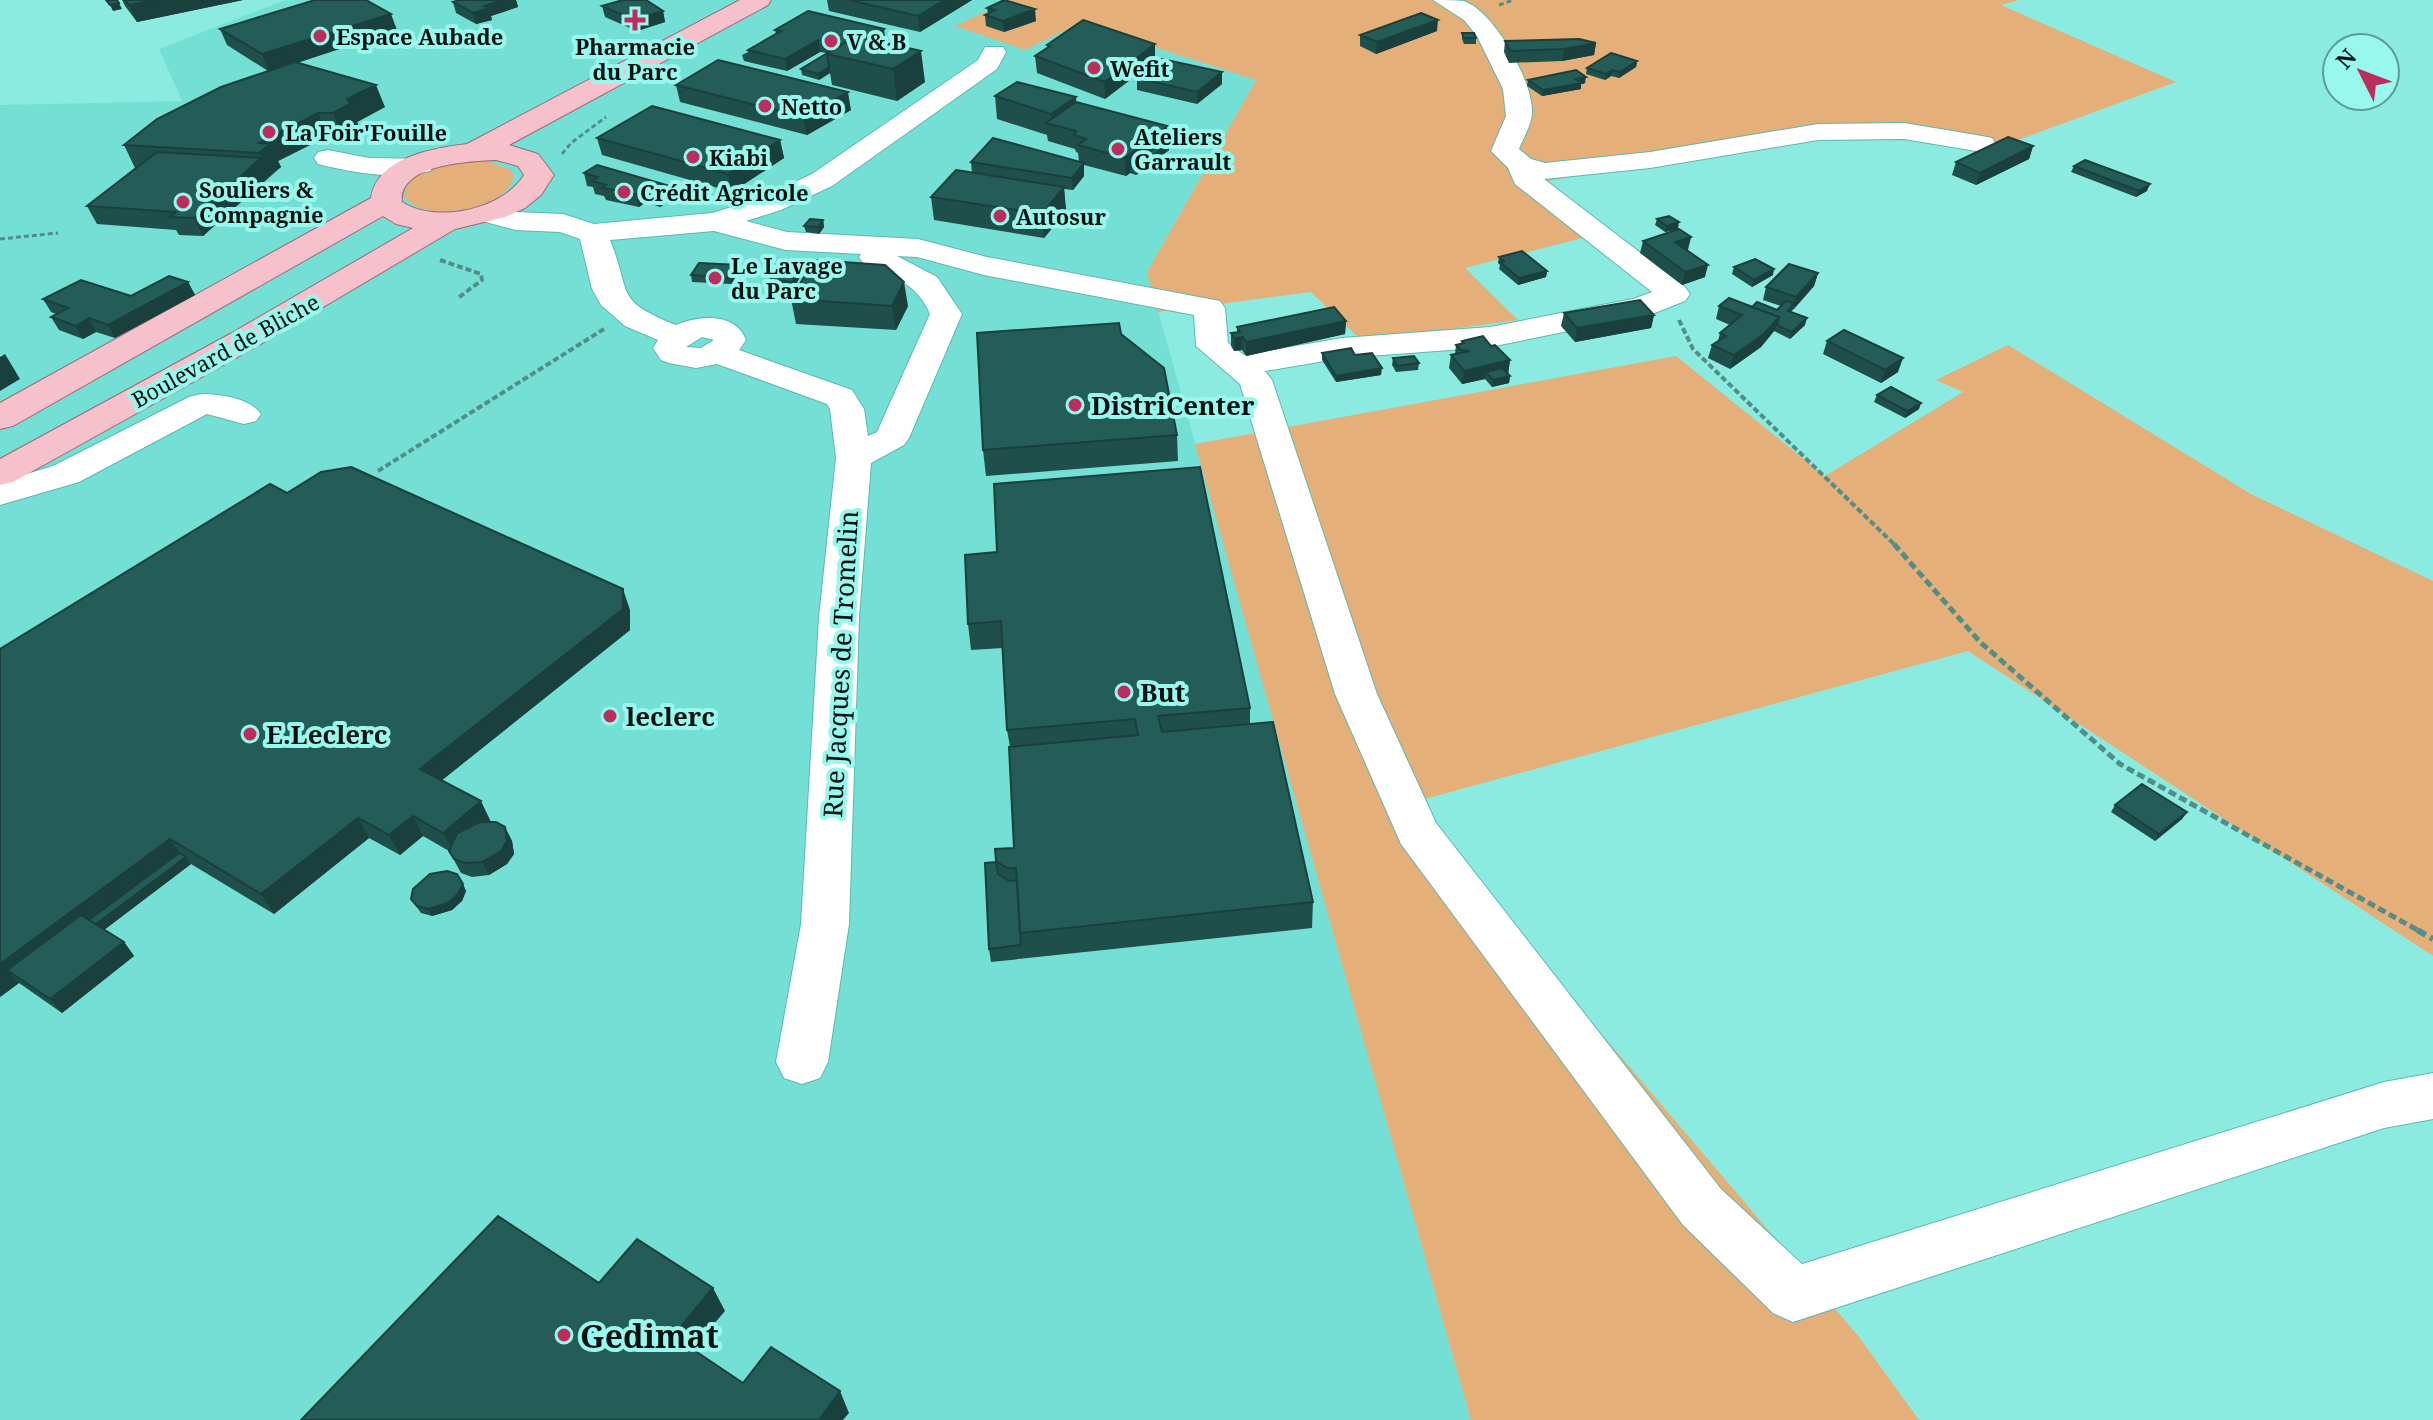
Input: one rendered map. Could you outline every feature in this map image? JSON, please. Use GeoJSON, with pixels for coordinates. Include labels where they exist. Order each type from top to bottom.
{"type":"FeatureCollection","features":[{"type":"Feature","properties":{"kind":"main road"},"geometry":{"type":"LineString","coordinates":[[474,152],[759,0]]}},
{"type":"Feature","properties":{"kind":"main road"},"geometry":{"type":"LineString","coordinates":[[529,160],[669,50]]}},
{"type":"Feature","properties":{"kind":"main road"},"geometry":{"type":"LineString","coordinates":[[383,183],[393,211],[407,217],[447,221],[488,214],[528,194],[539,175],[537,167],[529,160],[515,154],[474,152]]}},
{"type":"Feature","properties":{"kind":"main road","name":"Boulevard de Bliche"},"geometry":{"type":"LineString","coordinates":[[0,418],[383,183],[420,165],[474,152]]}},
{"type":"Feature","properties":{"kind":"main road","name":"Boulevard de Bliche"},"geometry":{"type":"LineString","coordinates":[[0,474],[242,341],[447,221]]}},
{"type":"Feature","properties":{"kind":"street"},"geometry":{"type":"LineString","coordinates":[[1445,0],[1472,15],[1488,34],[1516,89],[1519,116],[1505,151],[1521,165],[1545,171],[1591,167],[1818,132],[1904,131],[1982,144]]}},
{"type":"Feature","properties":{"kind":"street"},"geometry":{"type":"LineString","coordinates":[[488,214],[578,228],[715,222],[771,204],[822,180],[988,64],[994,52]]}},
{"type":"Feature","properties":{"kind":"street"},"geometry":{"type":"LineString","coordinates":[[328,158],[383,183]]}},
{"type":"Feature","properties":{"kind":"street"},"geometry":{"type":"LineString","coordinates":[[1238,366],[1342,348],[1490,337],[1641,307],[1674,294],[1525,178],[1521,165]]}},
{"type":"Feature","properties":{"kind":"street"},"geometry":{"type":"LineString","coordinates":[[528,194],[578,228]]}},
{"type":"Feature","properties":{"kind":"street"},"geometry":{"type":"LineString","coordinates":[[715,222],[786,241],[918,248],[984,266],[1209,308],[1212,346],[1255,380],[1356,694],[1417,832],[1702,1207],[1793,1294],[2384,1105],[2433,1096]]}},
{"type":"Feature","properties":{"kind":"street","name":"Rue Jacques de Tromelin"},"geometry":{"type":"LineString","coordinates":[[578,228],[602,252],[609,293],[626,313],[676,336],[669,348],[680,357],[698,358],[717,353],[840,397],[847,409],[854,458],[839,617],[825,924],[802,1062]]}},
{"type":"Feature","properties":{"kind":"street"},"geometry":{"type":"LineString","coordinates":[[847,246],[919,276],[939,295],[946,314],[892,438],[854,458]]}},
{"type":"Feature","properties":{"kind":"street"},"geometry":{"type":"LineString","coordinates":[[0,494],[66,474],[201,404],[216,404],[244,414]]}},
{"type":"Feature","properties":{"kind":"path"},"geometry":{"type":"LineString","coordinates":[[0,239],[58,233]]}},
{"type":"Feature","properties":{"kind":"path"},"geometry":{"type":"LineString","coordinates":[[1663,298],[1678,318],[1693,349],[1903,553],[1980,642],[2120,764],[2433,939]]}},
{"type":"Feature","properties":{"kind":"path"},"geometry":{"type":"LineString","coordinates":[[378,471],[595,337],[608,326],[603,317]]}},
{"type":"Feature","properties":{"kind":"shaded area"},"geometry":{"type":"Polygon","coordinates":[[[285,0],[1010,0],[956,26],[1080,23],[1256,80],[1147,272],[1471,1420],[0,1420],[0,105],[182,101],[159,49],[285,0]]]}},
{"type":"Feature","properties":{"kind":"shaded area"},"geometry":{"type":"Polygon","coordinates":[[[1010,0],[2019,0],[2001,5],[2176,82],[1990,150],[1897,137],[1832,135],[1704,153],[1543,182],[1610,231],[1465,268],[1518,320],[1362,341],[1311,292],[1158,312],[1147,272],[1256,80],[1080,23],[1025,50],[955,26],[1010,0]]]}},
{"type":"Feature","properties":{"kind":"shaded area"},"geometry":{"type":"Polygon","coordinates":[[[488,162],[510,169],[514,176],[508,188],[497,198],[481,205],[444,212],[427,210],[413,204],[404,195],[416,177],[439,166],[488,162]]]}},
{"type":"Feature","properties":{"kind":"shaded area"},"geometry":{"type":"Polygon","coordinates":[[[2008,345],[2251,494],[2433,581],[2433,956],[1968,651],[1406,804],[1859,1337],[1919,1420],[1471,1420],[1195,444],[1676,356],[1825,476],[1963,392],[1936,380],[2008,345]]]}},
{"type":"Feature","properties":{"kind":"building"},"geometry":{"type":"Polygon","coordinates":[[[106,0],[117,0],[119,3],[110,5],[106,0]]]}},
{"type":"Feature","properties":{"kind":"building"},"geometry":{"type":"Polygon","coordinates":[[[125,0],[155,0],[129,5],[125,0]]]}},
{"type":"Feature","properties":{"kind":"building"},"geometry":{"type":"Polygon","coordinates":[[[315,0],[366,0],[391,14],[262,54],[220,29],[315,0]]]}},
{"type":"Feature","properties":{"kind":"building"},"geometry":{"type":"Polygon","coordinates":[[[502,0],[473,13],[453,2],[502,0]]]}},
{"type":"Feature","properties":{"kind":"building"},"geometry":{"type":"Polygon","coordinates":[[[623,0],[646,0],[663,11],[634,20],[602,6],[623,0]]]}},
{"type":"Feature","properties":{"kind":"building"},"geometry":{"type":"Polygon","coordinates":[[[849,0],[944,0],[918,16],[849,0]]]}},
{"type":"Feature","properties":{"kind":"building"},"geometry":{"type":"Polygon","coordinates":[[[1004,0],[1035,9],[1003,21],[985,15],[995,10],[987,8],[1004,0]]]}},
{"type":"Feature","properties":{"kind":"building"},"geometry":{"type":"Polygon","coordinates":[[[808,11],[884,29],[867,39],[856,36],[841,45],[818,40],[785,59],[748,50],[808,11]]]}},
{"type":"Feature","properties":{"kind":"building"},"geometry":{"type":"Polygon","coordinates":[[[1421,13],[1438,20],[1377,42],[1360,35],[1421,13]]]}},
{"type":"Feature","properties":{"kind":"building"},"geometry":{"type":"Polygon","coordinates":[[[1083,20],[1155,44],[1105,82],[1035,56],[1083,20]]]}},
{"type":"Feature","properties":{"kind":"building"},"geometry":{"type":"Polygon","coordinates":[[[1462,33],[1474,33],[1476,38],[1464,38],[1462,33]]]}},
{"type":"Feature","properties":{"kind":"building"},"geometry":{"type":"Polygon","coordinates":[[[856,36],[921,51],[893,69],[827,54],[856,36]]]}},
{"type":"Feature","properties":{"kind":"building"},"geometry":{"type":"Polygon","coordinates":[[[1579,39],[1596,43],[1564,49],[1510,51],[1505,41],[1579,39]]]}},
{"type":"Feature","properties":{"kind":"building"},"geometry":{"type":"Polygon","coordinates":[[[834,49],[827,54],[829,67],[818,74],[801,69],[834,49]]]}},
{"type":"Feature","properties":{"kind":"building"},"geometry":{"type":"Polygon","coordinates":[[[1611,53],[1637,61],[1620,72],[1612,70],[1606,74],[1587,68],[1611,53]]]}},
{"type":"Feature","properties":{"kind":"building"},"geometry":{"type":"Polygon","coordinates":[[[1162,59],[1222,72],[1197,92],[1137,78],[1162,59]]]}},
{"type":"Feature","properties":{"kind":"building"},"geometry":{"type":"Polygon","coordinates":[[[718,60],[848,92],[803,117],[676,85],[718,60]]]}},
{"type":"Feature","properties":{"kind":"building"},"geometry":{"type":"Polygon","coordinates":[[[295,62],[376,85],[347,99],[350,104],[333,113],[318,113],[259,143],[270,144],[259,153],[124,145],[157,119],[221,87],[295,62]]]}},
{"type":"Feature","properties":{"kind":"building"},"geometry":{"type":"Polygon","coordinates":[[[1576,70],[1586,77],[1576,79],[1582,83],[1543,90],[1528,80],[1576,70]]]}},
{"type":"Feature","properties":{"kind":"building"},"geometry":{"type":"Polygon","coordinates":[[[1017,82],[1076,97],[1051,114],[995,96],[1017,82]]]}},
{"type":"Feature","properties":{"kind":"building"},"geometry":{"type":"Polygon","coordinates":[[[1076,102],[1167,126],[1125,158],[1078,145],[1086,139],[1074,135],[1076,131],[1046,123],[1076,102]]]}},
{"type":"Feature","properties":{"kind":"building"},"geometry":{"type":"Polygon","coordinates":[[[652,106],[780,140],[728,174],[597,138],[652,106]]]}},
{"type":"Feature","properties":{"kind":"building"},"geometry":{"type":"Polygon","coordinates":[[[2008,137],[2033,146],[1980,173],[1956,162],[2008,137]]]}},
{"type":"Feature","properties":{"kind":"building"},"geometry":{"type":"Polygon","coordinates":[[[993,138],[1084,163],[1072,178],[971,162],[993,138]]]}},
{"type":"Feature","properties":{"kind":"building"},"geometry":{"type":"Polygon","coordinates":[[[1162,142],[1168,144],[1136,169],[1130,167],[1162,142]]]}},
{"type":"Feature","properties":{"kind":"building"},"geometry":{"type":"Polygon","coordinates":[[[157,152],[261,158],[194,218],[170,217],[176,212],[87,206],[157,152]]]}},
{"type":"Feature","properties":{"kind":"building"},"geometry":{"type":"Polygon","coordinates":[[[2085,160],[2150,184],[2139,191],[2074,166],[2085,160]]]}},
{"type":"Feature","properties":{"kind":"building"},"geometry":{"type":"Polygon","coordinates":[[[597,165],[670,186],[657,194],[602,188],[606,185],[592,181],[598,177],[584,173],[597,165]]]}},
{"type":"Feature","properties":{"kind":"building"},"geometry":{"type":"Polygon","coordinates":[[[956,170],[1064,187],[1042,214],[931,197],[956,170]]]}},
{"type":"Feature","properties":{"kind":"building"},"geometry":{"type":"Polygon","coordinates":[[[1669,216],[1679,222],[1667,226],[1657,219],[1669,216]]]}},
{"type":"Feature","properties":{"kind":"building"},"geometry":{"type":"Polygon","coordinates":[[[810,219],[823,220],[818,227],[804,226],[810,219]]]}},
{"type":"Feature","properties":{"kind":"building"},"geometry":{"type":"Polygon","coordinates":[[[1679,229],[1691,237],[1675,242],[1708,265],[1685,272],[1643,241],[1679,229]]]}},
{"type":"Feature","properties":{"kind":"building"},"geometry":{"type":"Polygon","coordinates":[[[1522,251],[1547,271],[1519,278],[1500,262],[1504,261],[1499,257],[1522,251]]]}},
{"type":"Feature","properties":{"kind":"building"},"geometry":{"type":"Polygon","coordinates":[[[1755,259],[1774,269],[1754,280],[1734,267],[1755,259]]]}},
{"type":"Feature","properties":{"kind":"building"},"geometry":{"type":"Polygon","coordinates":[[[814,260],[885,265],[904,282],[892,306],[791,299],[814,260]]]}},
{"type":"Feature","properties":{"kind":"building"},"geometry":{"type":"Polygon","coordinates":[[[699,263],[738,265],[729,278],[691,275],[699,263]]]}},
{"type":"Feature","properties":{"kind":"building"},"geometry":{"type":"Polygon","coordinates":[[[1789,264],[1818,273],[1796,297],[1766,287],[1789,264]]]}},
{"type":"Feature","properties":{"kind":"building"},"geometry":{"type":"Polygon","coordinates":[[[778,268],[800,269],[792,282],[770,280],[778,268]]]}},
{"type":"Feature","properties":{"kind":"building"},"geometry":{"type":"Polygon","coordinates":[[[169,276],[188,282],[108,325],[89,318],[76,326],[51,317],[68,308],[43,299],[81,280],[131,296],[169,276]]]}},
{"type":"Feature","properties":{"kind":"building"},"geometry":{"type":"Polygon","coordinates":[[[1729,298],[1779,317],[1764,334],[1734,355],[1712,345],[1726,336],[1720,333],[1742,315],[1719,306],[1729,298]]]}},
{"type":"Feature","properties":{"kind":"building"},"geometry":{"type":"Polygon","coordinates":[[[1640,300],[1654,315],[1577,328],[1564,313],[1640,300]]]}},
{"type":"Feature","properties":{"kind":"building"},"geometry":{"type":"Polygon","coordinates":[[[1786,301],[1794,303],[1788,311],[1807,318],[1792,332],[1777,325],[1779,317],[1752,307],[1757,302],[1777,310],[1786,301]]]}},
{"type":"Feature","properties":{"kind":"building"},"geometry":{"type":"Polygon","coordinates":[[[1334,307],[1346,321],[1246,342],[1243,337],[1235,338],[1231,333],[1240,332],[1237,327],[1334,307]]]}},
{"type":"Feature","properties":{"kind":"building","name":"DistriCenter"},"geometry":{"type":"Polygon","coordinates":[[[1119,323],[1121,334],[1164,368],[1177,435],[983,450],[977,333],[1119,323]]]}},
{"type":"Feature","properties":{"kind":"building"},"geometry":{"type":"Polygon","coordinates":[[[1844,330],[1903,358],[1885,370],[1827,341],[1844,330]]]}},
{"type":"Feature","properties":{"kind":"building"},"geometry":{"type":"Polygon","coordinates":[[[1483,336],[1510,360],[1464,371],[1451,355],[1470,351],[1461,350],[1456,345],[1483,336]]]}},
{"type":"Feature","properties":{"kind":"building"},"geometry":{"type":"Polygon","coordinates":[[[1351,348],[1355,355],[1372,353],[1382,368],[1336,376],[1322,353],[1351,348]]]}},
{"type":"Feature","properties":{"kind":"building"},"geometry":{"type":"Polygon","coordinates":[[[1414,356],[1419,363],[1397,366],[1393,358],[1414,356]]]}},
{"type":"Feature","properties":{"kind":"building"},"geometry":{"type":"Polygon","coordinates":[[[1502,368],[1510,376],[1493,380],[1486,372],[1502,368]]]}},
{"type":"Feature","properties":{"kind":"building"},"geometry":{"type":"Polygon","coordinates":[[[1891,387],[1921,403],[1907,411],[1877,395],[1891,387]]]}},
{"type":"Feature","properties":{"kind":"building","name":"E.Leclerc"},"geometry":{"type":"Polygon","coordinates":[[[351,467],[623,589],[623,609],[420,769],[481,801],[443,833],[413,816],[389,835],[358,818],[261,894],[170,839],[0,964],[0,649],[270,484],[287,493],[321,472],[351,467]]]}},
{"type":"Feature","properties":{"kind":"building","name":"But"},"geometry":{"type":"Polygon","coordinates":[[[1200,467],[1250,708],[1158,716],[1162,732],[1273,722],[1313,902],[1020,933],[1016,868],[1007,868],[996,861],[995,849],[1014,848],[1009,747],[1138,735],[1135,719],[1007,730],[1001,621],[968,624],[965,555],[997,552],[994,484],[1200,467]]]}},
{"type":"Feature","properties":{"kind":"building"},"geometry":{"type":"Polygon","coordinates":[[[2142,784],[2187,812],[2159,834],[2115,805],[2142,784]]]}},
{"type":"Feature","properties":{"kind":"building"},"geometry":{"type":"Polygon","coordinates":[[[480,822],[496,822],[505,827],[507,841],[501,851],[482,862],[465,863],[454,859],[449,851],[457,833],[480,822]]]}},
{"type":"Feature","properties":{"kind":"building"},"geometry":{"type":"Polygon","coordinates":[[[179,853],[186,857],[96,924],[89,920],[179,853]]]}},
{"type":"Feature","properties":{"kind":"building"},"geometry":{"type":"Polygon","coordinates":[[[996,862],[998,874],[1009,881],[1017,880],[1021,945],[989,949],[985,863],[996,862]]]}},
{"type":"Feature","properties":{"kind":"building"},"geometry":{"type":"Polygon","coordinates":[[[447,871],[457,874],[463,884],[458,894],[448,903],[428,909],[417,906],[411,899],[413,889],[430,874],[447,871]]]}},
{"type":"Feature","properties":{"kind":"building"},"geometry":{"type":"Polygon","coordinates":[[[81,915],[124,942],[50,999],[7,970],[81,915]]]}},
{"type":"Feature","properties":{"kind":"building","name":"Gedimat"},"geometry":{"type":"Polygon","coordinates":[[[498,1216],[599,1283],[637,1239],[713,1288],[673,1336],[743,1383],[771,1347],[840,1391],[819,1420],[301,1420],[498,1216]]]}},
{"type":"Feature","properties":{"kind":"place","name":"Pharmacie du Parc"},"geometry":{"type":"Point","coordinates":[635,20]}},
{"type":"Feature","properties":{"kind":"place","name":"Espace Aubade"},"geometry":{"type":"Point","coordinates":[320,36]}},
{"type":"Feature","properties":{"kind":"place","name":"V & B"},"geometry":{"type":"Point","coordinates":[831,41]}},
{"type":"Feature","properties":{"kind":"place","name":"Wefit"},"geometry":{"type":"Point","coordinates":[1094,68]}},
{"type":"Feature","properties":{"kind":"place","name":"Netto"},"geometry":{"type":"Point","coordinates":[765,106]}},
{"type":"Feature","properties":{"kind":"place","name":"La Foir'Fouille"},"geometry":{"type":"Point","coordinates":[269,132]}},
{"type":"Feature","properties":{"kind":"place","name":"Ateliers Garrault"},"geometry":{"type":"Point","coordinates":[1118,149]}},
{"type":"Feature","properties":{"kind":"place","name":"Kiabi"},"geometry":{"type":"Point","coordinates":[693,157]}},
{"type":"Feature","properties":{"kind":"place","name":"Crédit Agricole"},"geometry":{"type":"Point","coordinates":[624,192]}},
{"type":"Feature","properties":{"kind":"place","name":"Souliers & Compagnie"},"geometry":{"type":"Point","coordinates":[183,202]}},
{"type":"Feature","properties":{"kind":"place","name":"Autosur"},"geometry":{"type":"Point","coordinates":[1000,216]}},
{"type":"Feature","properties":{"kind":"place","name":"Le Lavage du Parc"},"geometry":{"type":"Point","coordinates":[715,278]}},
{"type":"Feature","properties":{"kind":"place","name":"DistriCenter"},"geometry":{"type":"Point","coordinates":[1075,405]}},
{"type":"Feature","properties":{"kind":"place","name":"But"},"geometry":{"type":"Point","coordinates":[1124,692]}},
{"type":"Feature","properties":{"kind":"place","name":"leclerc"},"geometry":{"type":"Point","coordinates":[610,716]}},
{"type":"Feature","properties":{"kind":"place","name":"E.Leclerc"},"geometry":{"type":"Point","coordinates":[250,734]}},
{"type":"Feature","properties":{"kind":"place","name":"Gedimat"},"geometry":{"type":"Point","coordinates":[564,1335]}}]}
